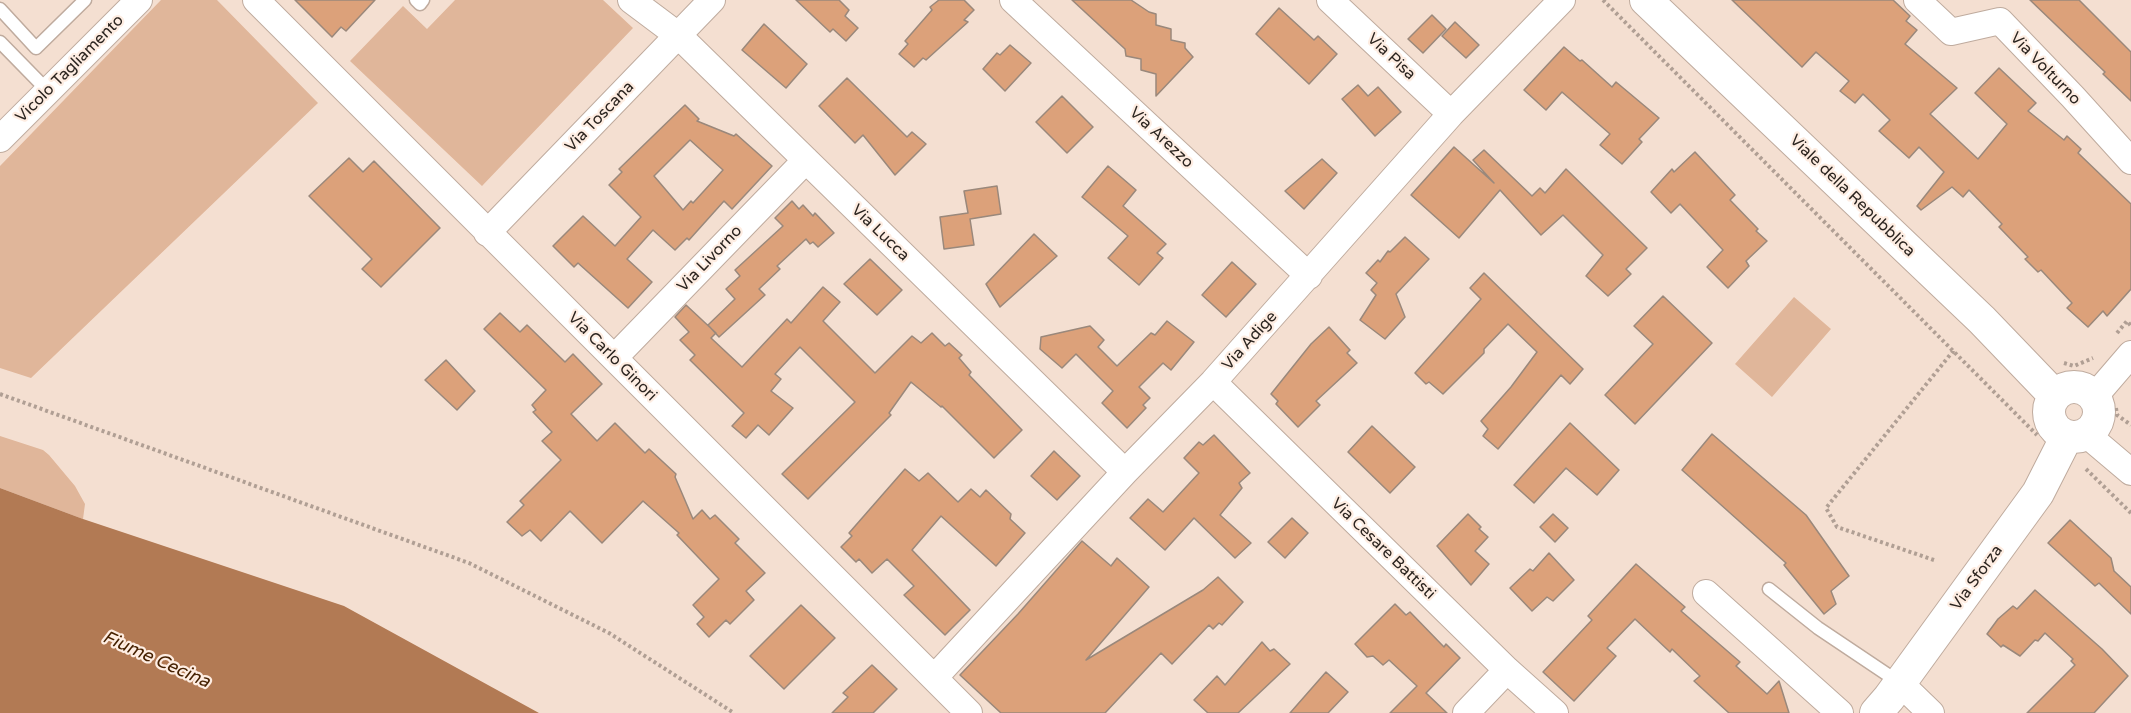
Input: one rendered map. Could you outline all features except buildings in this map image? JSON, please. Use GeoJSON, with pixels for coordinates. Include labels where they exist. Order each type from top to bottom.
{"type":"FeatureCollection","features":[{"type":"Feature","properties":{"kind":"street","name":"Vicolo Tagliamento"},"geometry":{"type":"LineString","coordinates":[[0,139],[139,0]]}},
{"type":"Feature","properties":{"kind":"street","name":"Via Carlo Ginori"},"geometry":{"type":"LineString","coordinates":[[256,0],[969,713]]}},
{"type":"Feature","properties":{"kind":"street","name":"Via Lucca"},"geometry":{"type":"LineString","coordinates":[[631,0],[679,36],[1125,472]]}},
{"type":"Feature","properties":{"kind":"street","name":"Via Toscana"},"geometry":{"type":"LineString","coordinates":[[488,233],[712,0]]}},
{"type":"Feature","properties":{"kind":"street","name":"Via Arezzo"},"geometry":{"type":"LineString","coordinates":[[1012,0],[1309,276]]}},
{"type":"Feature","properties":{"kind":"street","name":"Via Pisa"},"geometry":{"type":"LineString","coordinates":[[1330,0],[1451,114]]}},
{"type":"Feature","properties":{"kind":"street","name":"Via Adige"},"geometry":{"type":"LineString","coordinates":[[934,678],[1125,472],[1213,382],[1451,114],[1562,0]]}},
{"type":"Feature","properties":{"kind":"street","name":"Viale della Repubblica"},"geometry":{"type":"LineString","coordinates":[[1646,0],[1982,320],[2055,396]]}},
{"type":"Feature","properties":{"kind":"street","name":"Via Volturno"},"geometry":{"type":"LineString","coordinates":[[1917,0],[1951,32],[2000,21],[2131,161]]}},
{"type":"Feature","properties":{"kind":"street","name":"Via Livorno"},"geometry":{"type":"LineString","coordinates":[[614,358],[806,160]]}},
{"type":"Feature","properties":{"kind":"street"},"geometry":{"type":"LineString","coordinates":[[2094,397],[2121,346]]}},
{"type":"Feature","properties":{"kind":"street","name":"Via Cesare Battisti"},"geometry":{"type":"LineString","coordinates":[[1213,382],[1507,670],[1555,713]]}},
{"type":"Feature","properties":{"kind":"street"},"geometry":{"type":"LineString","coordinates":[[2065,436],[2098,420],[2099,408],[2094,397],[2086,390],[2075,387],[2064,389],[2055,396],[2050,408],[2051,420],[2058,431],[2065,436],[2131,472]]}},
{"type":"Feature","properties":{"kind":"street","name":"Via Sforza"},"geometry":{"type":"LineString","coordinates":[[1876,713],[2038,494],[2065,436]]}},
{"type":"Feature","properties":{"kind":"street"},"geometry":{"type":"LineString","coordinates":[[1706,593],[1840,713]]}},
{"type":"Feature","properties":{"kind":"street"},"geometry":{"type":"LineString","coordinates":[[1466,713],[1507,670]]}},
{"type":"Feature","properties":{"kind":"street"},"geometry":{"type":"LineString","coordinates":[[1900,683],[1931,713]]}},
{"type":"Feature","properties":{"kind":"lane"},"geometry":{"type":"LineString","coordinates":[[0,9],[36,48],[85,0]]}},
{"type":"Feature","properties":{"kind":"lane"},"geometry":{"type":"LineString","coordinates":[[416,0],[420,4],[423,0]]}},
{"type":"Feature","properties":{"kind":"lane"},"geometry":{"type":"LineString","coordinates":[[0,42],[48,91]]}},
{"type":"Feature","properties":{"kind":"lane"},"geometry":{"type":"LineString","coordinates":[[1769,590],[1818,628],[1900,683]]}},
{"type":"Feature","properties":{"kind":"path"},"geometry":{"type":"LineString","coordinates":[[1604,0],[1954,350],[2065,436]]}},
{"type":"Feature","properties":{"kind":"path"},"geometry":{"type":"LineString","coordinates":[[2121,346],[2127,321],[2131,326]]}},
{"type":"Feature","properties":{"kind":"path"},"geometry":{"type":"LineString","coordinates":[[1934,560],[1837,527],[1826,508],[1954,350]]}},
{"type":"Feature","properties":{"kind":"path"},"geometry":{"type":"LineString","coordinates":[[2066,364],[2074,366],[2082,364],[2095,356]]}},
{"type":"Feature","properties":{"kind":"path"},"geometry":{"type":"LineString","coordinates":[[0,394],[469,563],[609,633],[734,713]]}},
{"type":"Feature","properties":{"kind":"path"},"geometry":{"type":"LineString","coordinates":[[2126,421],[2131,425]]}},
{"type":"Feature","properties":{"kind":"path"},"geometry":{"type":"LineString","coordinates":[[2081,464],[2131,513]]}},
{"type":"Feature","properties":{"kind":"shaded area"},"geometry":{"type":"Polygon","coordinates":[[[161,0],[217,0],[318,103],[31,378],[0,368],[0,166],[161,0]]]}},
{"type":"Feature","properties":{"kind":"shaded area"},"geometry":{"type":"Polygon","coordinates":[[[455,0],[603,0],[633,28],[482,186],[350,61],[403,6],[427,29],[455,0]]]}},
{"type":"Feature","properties":{"kind":"shaded area"},"geometry":{"type":"Polygon","coordinates":[[[1794,297],[1831,329],[1772,397],[1735,364],[1794,297]]]}},
{"type":"Feature","properties":{"kind":"shaded area"},"geometry":{"type":"Polygon","coordinates":[[[0,436],[43,450],[49,455],[75,486],[85,504],[83,519],[0,488],[0,436]]]}},
{"type":"Feature","properties":{"kind":"water","name":"Fiume Cecina"},"geometry":{"type":"Polygon","coordinates":[[[0,488],[83,519],[344,606],[539,713],[0,713],[0,488]]]}}]}
